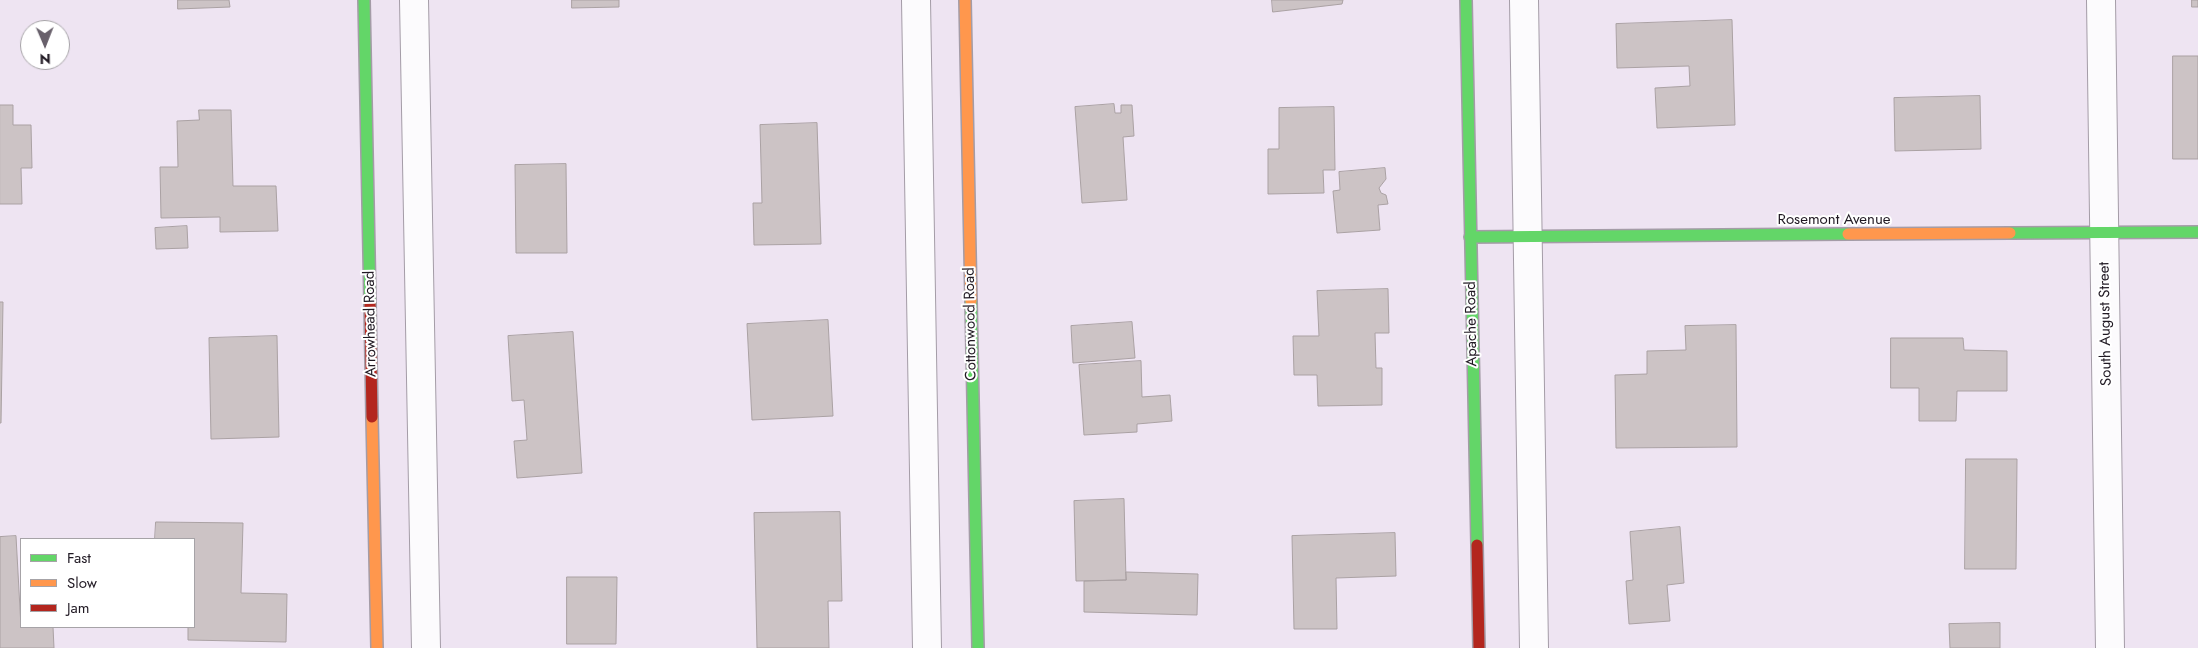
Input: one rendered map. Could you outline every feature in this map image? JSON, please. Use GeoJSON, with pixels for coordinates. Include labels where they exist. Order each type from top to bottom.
{"type":"FeatureCollection","features":[{"type":"Feature","properties":{"kind":"street","name":"Arrowhead Road"},"geometry":{"type":"LineString","coordinates":[[364,0],[377,648]]}},
{"type":"Feature","properties":{"kind":"street"},"geometry":{"type":"LineString","coordinates":[[414,0],[426,648]]}},
{"type":"Feature","properties":{"kind":"street"},"geometry":{"type":"LineString","coordinates":[[916,0],[928,648]]}},
{"type":"Feature","properties":{"kind":"street","name":"Cottonwood Road"},"geometry":{"type":"LineString","coordinates":[[965,0],[978,648]]}},
{"type":"Feature","properties":{"kind":"street","name":"Apache Road"},"geometry":{"type":"LineString","coordinates":[[1466,0],[1479,648]]}},
{"type":"Feature","properties":{"kind":"street"},"geometry":{"type":"LineString","coordinates":[[1524,0],[1534,648]]}},
{"type":"Feature","properties":{"kind":"street","name":"South August Street"},"geometry":{"type":"LineString","coordinates":[[2101,0],[2110,648]]}},
{"type":"Feature","properties":{"kind":"street","name":"Rosemont Avenue"},"geometry":{"type":"LineString","coordinates":[[1470,236],[2198,232]]}},
{"type":"Feature","properties":{"kind":"building"},"geometry":{"type":"Polygon","coordinates":[[[178,0],[229,0],[230,7],[178,9],[178,0]]]}},
{"type":"Feature","properties":{"kind":"building"},"geometry":{"type":"Polygon","coordinates":[[[572,0],[619,0],[619,7],[572,8],[572,0]]]}},
{"type":"Feature","properties":{"kind":"building"},"geometry":{"type":"Polygon","coordinates":[[[1272,0],[1343,0],[1342,4],[1273,12],[1272,0]]]}},
{"type":"Feature","properties":{"kind":"building"},"geometry":{"type":"Polygon","coordinates":[[[2192,0],[2198,0],[2198,7],[2192,7],[2192,0]]]}},
{"type":"Feature","properties":{"kind":"building"},"geometry":{"type":"Polygon","coordinates":[[[1732,20],[1735,125],[1657,128],[1655,88],[1690,86],[1689,66],[1617,68],[1616,24],[1732,20]]]}},
{"type":"Feature","properties":{"kind":"building"},"geometry":{"type":"Polygon","coordinates":[[[2173,56],[2198,56],[2198,159],[2173,159],[2173,56]]]}},
{"type":"Feature","properties":{"kind":"building"},"geometry":{"type":"Polygon","coordinates":[[[1980,96],[1981,149],[1895,151],[1894,98],[1980,96]]]}},
{"type":"Feature","properties":{"kind":"building"},"geometry":{"type":"Polygon","coordinates":[[[1114,104],[1115,113],[1121,113],[1121,105],[1132,105],[1134,136],[1123,137],[1127,200],[1082,203],[1075,107],[1114,104]]]}},
{"type":"Feature","properties":{"kind":"building"},"geometry":{"type":"Polygon","coordinates":[[[0,105],[13,105],[13,125],[31,125],[32,168],[21,168],[22,204],[0,204],[0,105]]]}},
{"type":"Feature","properties":{"kind":"building"},"geometry":{"type":"Polygon","coordinates":[[[1334,107],[1335,170],[1323,170],[1324,193],[1268,194],[1268,149],[1279,149],[1279,108],[1334,107]]]}},
{"type":"Feature","properties":{"kind":"building"},"geometry":{"type":"Polygon","coordinates":[[[199,110],[231,110],[233,186],[276,186],[278,231],[220,232],[220,217],[161,218],[160,167],[178,167],[177,121],[199,120],[199,110]]]}},
{"type":"Feature","properties":{"kind":"building"},"geometry":{"type":"Polygon","coordinates":[[[817,123],[821,244],[754,245],[753,203],[762,203],[760,125],[817,123]]]}},
{"type":"Feature","properties":{"kind":"building"},"geometry":{"type":"Polygon","coordinates":[[[566,164],[567,253],[516,253],[515,165],[566,164]]]}},
{"type":"Feature","properties":{"kind":"building"},"geometry":{"type":"Polygon","coordinates":[[[1385,168],[1386,179],[1379,188],[1381,193],[1386,195],[1388,204],[1378,205],[1380,230],[1337,233],[1333,191],[1340,190],[1339,172],[1385,168]]]}},
{"type":"Feature","properties":{"kind":"building"},"geometry":{"type":"Polygon","coordinates":[[[187,226],[188,248],[156,249],[155,228],[187,226]]]}},
{"type":"Feature","properties":{"kind":"building"},"geometry":{"type":"Polygon","coordinates":[[[1388,289],[1389,333],[1375,333],[1376,368],[1382,368],[1382,405],[1318,406],[1317,375],[1294,375],[1293,336],[1319,336],[1317,291],[1388,289]]]}},
{"type":"Feature","properties":{"kind":"building"},"geometry":{"type":"Polygon","coordinates":[[[0,302],[3,302],[1,423],[0,423],[0,302]]]}},
{"type":"Feature","properties":{"kind":"building"},"geometry":{"type":"Polygon","coordinates":[[[828,320],[833,416],[752,420],[747,324],[828,320]]]}},
{"type":"Feature","properties":{"kind":"building"},"geometry":{"type":"Polygon","coordinates":[[[1132,322],[1135,358],[1073,363],[1071,326],[1132,322]]]}},
{"type":"Feature","properties":{"kind":"building"},"geometry":{"type":"Polygon","coordinates":[[[1736,325],[1737,447],[1616,448],[1615,375],[1647,374],[1647,351],[1686,350],[1685,326],[1736,325]]]}},
{"type":"Feature","properties":{"kind":"building"},"geometry":{"type":"Polygon","coordinates":[[[573,332],[582,473],[517,478],[514,441],[527,440],[524,400],[512,401],[508,336],[573,332]]]}},
{"type":"Feature","properties":{"kind":"building"},"geometry":{"type":"Polygon","coordinates":[[[277,336],[279,437],[211,439],[209,338],[277,336]]]}},
{"type":"Feature","properties":{"kind":"building"},"geometry":{"type":"Polygon","coordinates":[[[1891,338],[1963,338],[1964,350],[2007,351],[2007,391],[1957,391],[1956,421],[1919,421],[1919,388],[1891,388],[1891,338]]]}},
{"type":"Feature","properties":{"kind":"building"},"geometry":{"type":"Polygon","coordinates":[[[1141,361],[1142,397],[1170,395],[1172,421],[1137,424],[1137,432],[1084,435],[1079,365],[1141,361]]]}},
{"type":"Feature","properties":{"kind":"building"},"geometry":{"type":"Polygon","coordinates":[[[1966,459],[2017,459],[2016,569],[1965,569],[1966,459]]]}},
{"type":"Feature","properties":{"kind":"building"},"geometry":{"type":"Polygon","coordinates":[[[1124,499],[1126,580],[1076,581],[1074,501],[1124,499]]]}},
{"type":"Feature","properties":{"kind":"building"},"geometry":{"type":"Polygon","coordinates":[[[840,512],[842,601],[828,601],[829,648],[757,648],[754,513],[840,512]]]}},
{"type":"Feature","properties":{"kind":"building"},"geometry":{"type":"Polygon","coordinates":[[[156,522],[243,523],[241,593],[287,594],[286,642],[188,640],[188,628],[195,628],[195,538],[155,538],[156,522]]]}},
{"type":"Feature","properties":{"kind":"building"},"geometry":{"type":"Polygon","coordinates":[[[1680,527],[1684,583],[1667,585],[1670,621],[1629,624],[1626,581],[1633,580],[1630,532],[1680,527]]]}},
{"type":"Feature","properties":{"kind":"building"},"geometry":{"type":"Polygon","coordinates":[[[1395,533],[1396,576],[1336,578],[1337,629],[1294,629],[1292,536],[1395,533]]]}},
{"type":"Feature","properties":{"kind":"building"},"geometry":{"type":"Polygon","coordinates":[[[16,536],[20,628],[53,628],[54,648],[0,648],[0,537],[16,536]]]}},
{"type":"Feature","properties":{"kind":"building"},"geometry":{"type":"Polygon","coordinates":[[[1126,572],[1198,574],[1197,615],[1084,612],[1084,581],[1126,580],[1126,572]]]}},
{"type":"Feature","properties":{"kind":"building"},"geometry":{"type":"Polygon","coordinates":[[[567,577],[617,577],[616,644],[567,644],[567,577]]]}},
{"type":"Feature","properties":{"kind":"building"},"geometry":{"type":"Polygon","coordinates":[[[2000,623],[2000,648],[1950,648],[1949,624],[2000,623]]]}},
{"type":"Feature","properties":{"kind":"traffic: fast"},"geometry":{"type":"LineString","coordinates":[[364,0],[370,303]]}},
{"type":"Feature","properties":{"kind":"traffic: fast"},"geometry":{"type":"LineString","coordinates":[[1466,0],[1477,545]]}},
{"type":"Feature","properties":{"kind":"traffic: fast"},"geometry":{"type":"LineString","coordinates":[[2010,233],[2198,232]]}},
{"type":"Feature","properties":{"kind":"traffic: fast"},"geometry":{"type":"LineString","coordinates":[[1470,237],[1848,234]]}},
{"type":"Feature","properties":{"kind":"traffic: fast"},"geometry":{"type":"LineString","coordinates":[[971,301],[978,648]]}},
{"type":"Feature","properties":{"kind":"traffic: slow"},"geometry":{"type":"LineString","coordinates":[[965,0],[971,301]]}},
{"type":"Feature","properties":{"kind":"traffic: slow"},"geometry":{"type":"LineString","coordinates":[[1848,234],[2010,233]]}},
{"type":"Feature","properties":{"kind":"traffic: slow"},"geometry":{"type":"LineString","coordinates":[[372,417],[377,648]]}},
{"type":"Feature","properties":{"kind":"traffic: jam"},"geometry":{"type":"LineString","coordinates":[[370,303],[372,417]]}},
{"type":"Feature","properties":{"kind":"traffic: jam"},"geometry":{"type":"LineString","coordinates":[[1477,545],[1479,648]]}}]}
